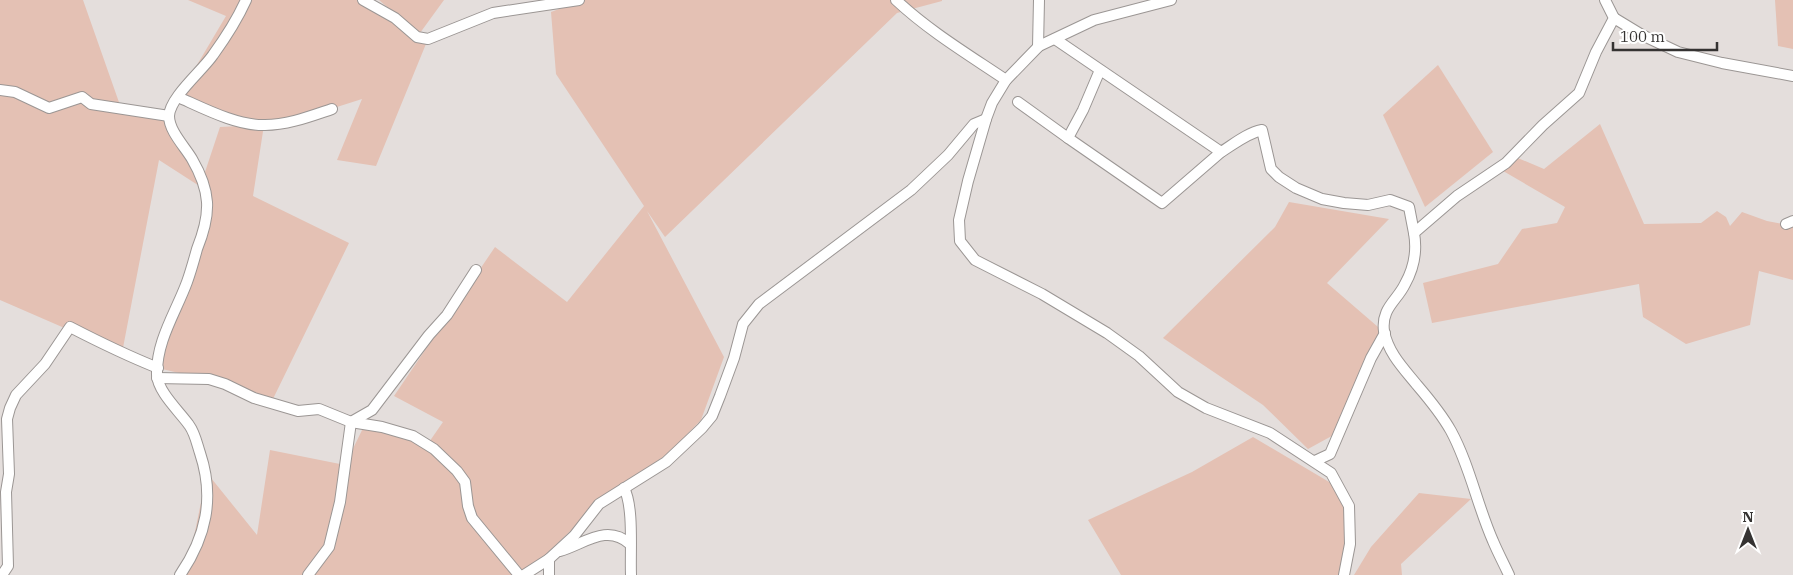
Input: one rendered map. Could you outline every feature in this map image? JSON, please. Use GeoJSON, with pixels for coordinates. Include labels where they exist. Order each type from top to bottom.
{"type":"FeatureCollection","features":[{"type":"Feature","properties":{"kind":"street"},"geometry":{"type":"LineString","coordinates":[[180,575],[189,561],[205,519],[208,498],[207,473],[191,428],[163,393],[157,373],[158,360],[166,331],[187,282],[206,220],[207,202],[205,190],[193,160],[172,128],[169,116],[173,103],[214,54],[237,20],[246,0]]}},
{"type":"Feature","properties":{"kind":"street"},"geometry":{"type":"LineString","coordinates":[[363,0],[395,18],[417,37],[428,39],[504,10],[579,0]]}},
{"type":"Feature","properties":{"kind":"street"},"geometry":{"type":"LineString","coordinates":[[896,0],[931,29],[1006,80]]}},
{"type":"Feature","properties":{"kind":"street"},"geometry":{"type":"LineString","coordinates":[[1038,48],[1039,0]]}},
{"type":"Feature","properties":{"kind":"street"},"geometry":{"type":"LineString","coordinates":[[1171,0],[1094,20],[1038,48],[1006,80],[992,103],[968,181],[958,220],[960,241],[975,260],[1042,294],[1107,333],[1139,356],[1178,392],[1206,408],[1270,433],[1331,472]]}},
{"type":"Feature","properties":{"kind":"street"},"geometry":{"type":"LineString","coordinates":[[1605,0],[1614,18],[1642,35],[1678,52],[1722,63],[1793,76]]}},
{"type":"Feature","properties":{"kind":"street"},"geometry":{"type":"LineString","coordinates":[[1414,233],[1457,196],[1506,163],[1543,125],[1579,93],[1596,52],[1614,18]]}},
{"type":"Feature","properties":{"kind":"street"},"geometry":{"type":"LineString","coordinates":[[1055,39],[1221,152]]}},
{"type":"Feature","properties":{"kind":"street"},"geometry":{"type":"LineString","coordinates":[[1068,138],[1100,70]]}},
{"type":"Feature","properties":{"kind":"street"},"geometry":{"type":"LineString","coordinates":[[0,90],[15,92],[49,108],[82,97],[91,104],[169,116]]}},
{"type":"Feature","properties":{"kind":"street"},"geometry":{"type":"LineString","coordinates":[[178,97],[230,119],[264,126],[293,121],[332,109]]}},
{"type":"Feature","properties":{"kind":"street"},"geometry":{"type":"LineString","coordinates":[[1018,102],[1162,203],[1221,152],[1252,132],[1262,130],[1271,169],[1279,177],[1296,188],[1322,199],[1368,205],[1390,200],[1409,207],[1416,243],[1413,264],[1405,285],[1392,302],[1383,320],[1385,334],[1390,349],[1401,367],[1418,385],[1450,430],[1465,461],[1493,541],[1510,575]]}},
{"type":"Feature","properties":{"kind":"street"},"geometry":{"type":"LineString","coordinates":[[549,575],[553,556],[574,536],[599,504],[666,462],[712,416],[734,358],[743,324],[759,304],[911,190],[948,155],[974,124],[986,119]]}},
{"type":"Feature","properties":{"kind":"street"},"geometry":{"type":"LineString","coordinates":[[351,422],[372,410],[429,335],[447,315],[476,270]]}},
{"type":"Feature","properties":{"kind":"street"},"geometry":{"type":"LineString","coordinates":[[2,575],[8,566],[6,492],[8,474],[7,419],[10,408],[16,395],[45,364],[70,327],[102,342],[157,373],[209,379],[254,398],[285,408],[298,411],[320,409],[351,422],[382,427],[413,436],[434,449],[457,471],[465,482],[468,506],[472,518],[519,575]]}},
{"type":"Feature","properties":{"kind":"street"},"geometry":{"type":"LineString","coordinates":[[1344,575],[1350,544],[1349,506],[1331,472],[1330,454],[1368,366],[1385,334]]}},
{"type":"Feature","properties":{"kind":"street"},"geometry":{"type":"LineString","coordinates":[[308,575],[329,547],[340,502],[351,422]]}},
{"type":"Feature","properties":{"kind":"street"},"geometry":{"type":"LineString","coordinates":[[1316,461],[1330,454]]}},
{"type":"Feature","properties":{"kind":"street"},"geometry":{"type":"LineString","coordinates":[[624,488],[627,495],[631,575]]}},
{"type":"Feature","properties":{"kind":"street"},"geometry":{"type":"LineString","coordinates":[[524,575],[553,556],[587,540],[609,534],[622,537],[630,544]]}},
{"type":"Feature","properties":{"kind":"shaded area"},"geometry":{"type":"Polygon","coordinates":[[[0,0],[83,0],[121,108],[169,116],[202,181],[220,127],[264,125],[253,196],[349,243],[271,403],[225,384],[158,368],[207,202],[204,189],[159,160],[122,353],[0,300],[0,0]]]}},
{"type":"Feature","properties":{"kind":"shaded area"},"geometry":{"type":"Polygon","coordinates":[[[188,0],[366,0],[409,26],[379,0],[444,0],[420,33],[428,39],[376,166],[337,160],[362,99],[293,121],[255,124],[178,97],[226,16],[188,0]]]}},
{"type":"Feature","properties":{"kind":"shaded area"},"geometry":{"type":"Polygon","coordinates":[[[583,0],[942,1],[897,13],[665,237],[647,211],[724,357],[701,420],[671,451],[599,504],[524,575],[177,575],[189,561],[207,473],[257,535],[270,450],[345,465],[365,424],[427,445],[443,422],[394,396],[495,247],[567,302],[644,206],[556,74],[551,12],[583,0]]]}},
{"type":"Feature","properties":{"kind":"shaded area"},"geometry":{"type":"Polygon","coordinates":[[[1775,0],[1793,0],[1793,49],[1778,46],[1775,0]]]}},
{"type":"Feature","properties":{"kind":"shaded area"},"geometry":{"type":"Polygon","coordinates":[[[1438,65],[1493,152],[1425,207],[1383,115],[1438,65]]]}},
{"type":"Feature","properties":{"kind":"shaded area"},"geometry":{"type":"Polygon","coordinates":[[[1600,124],[1644,224],[1701,223],[1717,211],[1726,217],[1730,226],[1742,212],[1767,221],[1793,226],[1793,280],[1759,271],[1750,325],[1686,344],[1643,317],[1639,284],[1432,323],[1423,283],[1498,264],[1522,229],[1557,223],[1565,207],[1498,168],[1513,156],[1544,169],[1600,124]]]}},
{"type":"Feature","properties":{"kind":"shaded area"},"geometry":{"type":"Polygon","coordinates":[[[1289,202],[1389,219],[1327,283],[1385,333],[1339,432],[1308,449],[1263,405],[1163,338],[1275,227],[1289,202]]]}},
{"type":"Feature","properties":{"kind":"shaded area"},"geometry":{"type":"Polygon","coordinates":[[[1253,437],[1341,489],[1350,514],[1344,575],[1121,575],[1088,520],[1192,472],[1253,437]]]}},
{"type":"Feature","properties":{"kind":"shaded area"},"geometry":{"type":"Polygon","coordinates":[[[1419,493],[1471,499],[1401,564],[1402,575],[1354,575],[1371,547],[1419,493]]]}}]}
